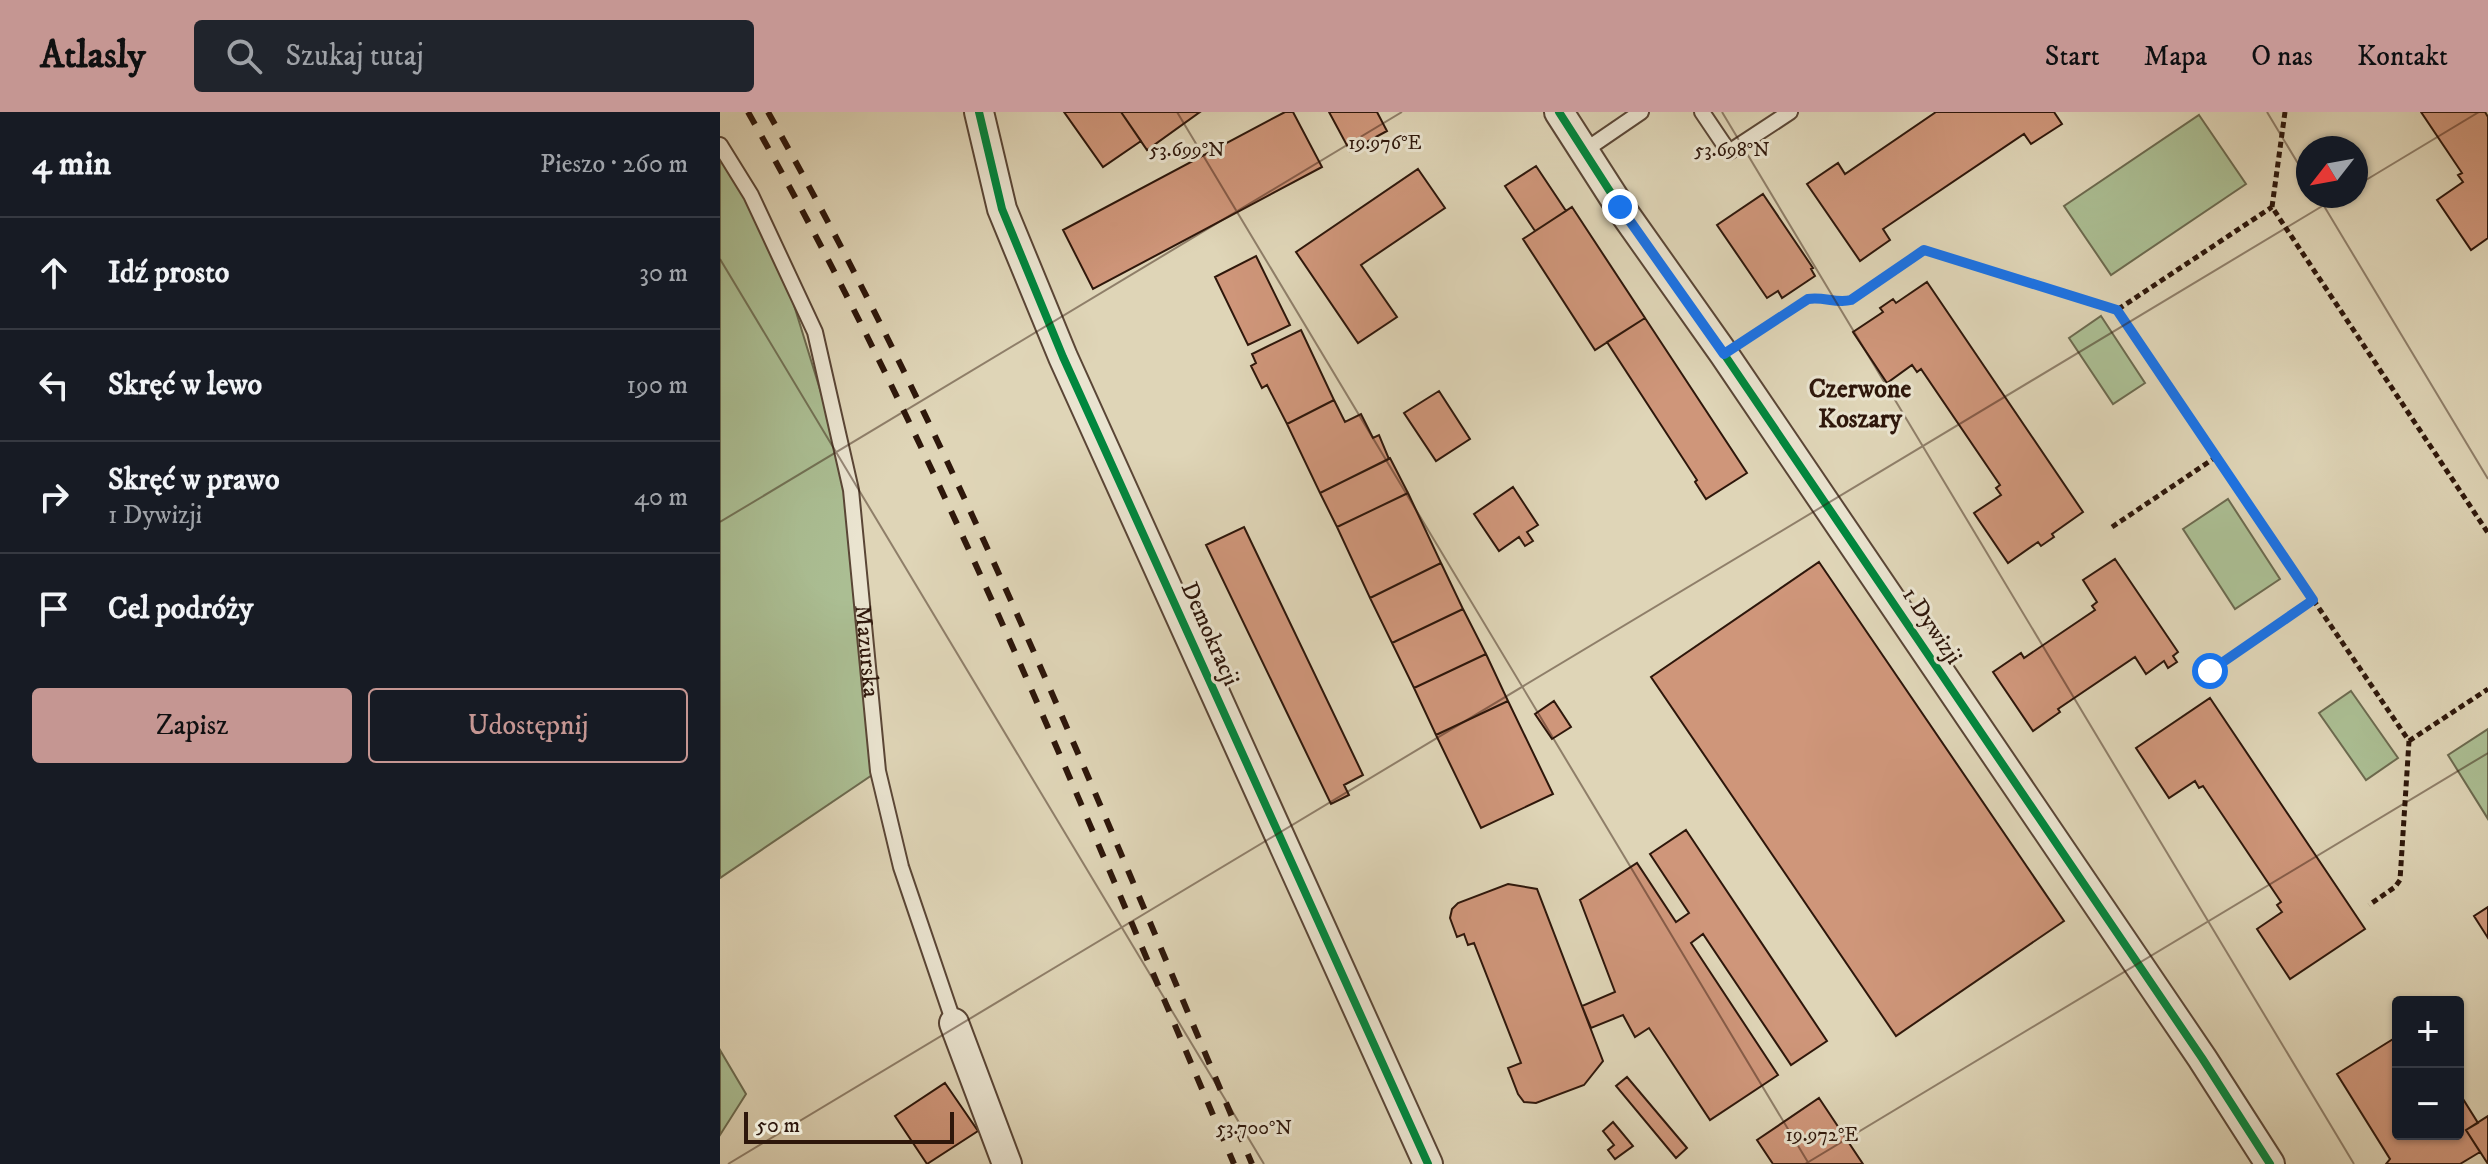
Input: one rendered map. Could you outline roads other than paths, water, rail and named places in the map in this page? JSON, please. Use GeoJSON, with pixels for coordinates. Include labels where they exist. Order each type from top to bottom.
{"type":"FeatureCollection","features":[{"type":"Feature","properties":{"kind":"street","name":"Demokracji"},"geometry":{"type":"LineString","coordinates":[[979,112],[1002,209],[1063,357],[1428,1164]]}},
{"type":"Feature","properties":{"kind":"street","name":"1 Dywizji"},"geometry":{"type":"LineString","coordinates":[[1559,112],[2193,1045],[2270,1164]]}},
{"type":"Feature","properties":{"kind":"street","name":"Mazurska"},"geometry":{"type":"LineString","coordinates":[[954,1023],[1007,1164]]}},
{"type":"Feature","properties":{"kind":"lane"},"geometry":{"type":"LineString","coordinates":[[1584,151],[1641,112]]}},
{"type":"Feature","properties":{"kind":"lane"},"geometry":{"type":"LineString","coordinates":[[1702,112],[1729,152],[1790,112]]}},
{"type":"Feature","properties":{"kind":"lane","name":"Mazurska"},"geometry":{"type":"LineString","coordinates":[[720,145],[751,195],[815,332],[851,490],[878,771],[901,867],[954,1023]]}},
{"type":"Feature","properties":{"kind":"railway"},"geometry":{"type":"LineString","coordinates":[[748,112],[817,239],[946,499],[1064,764],[1234,1164]]}},
{"type":"Feature","properties":{"kind":"railway"},"geometry":{"type":"LineString","coordinates":[[768,112],[837,239],[965,499],[1083,764],[1252,1164]]}},
{"type":"Feature","properties":{"kind":"district","name":"Czerwone Koszary"},"geometry":{"type":"Point","coordinates":[1860,404]}}]}
